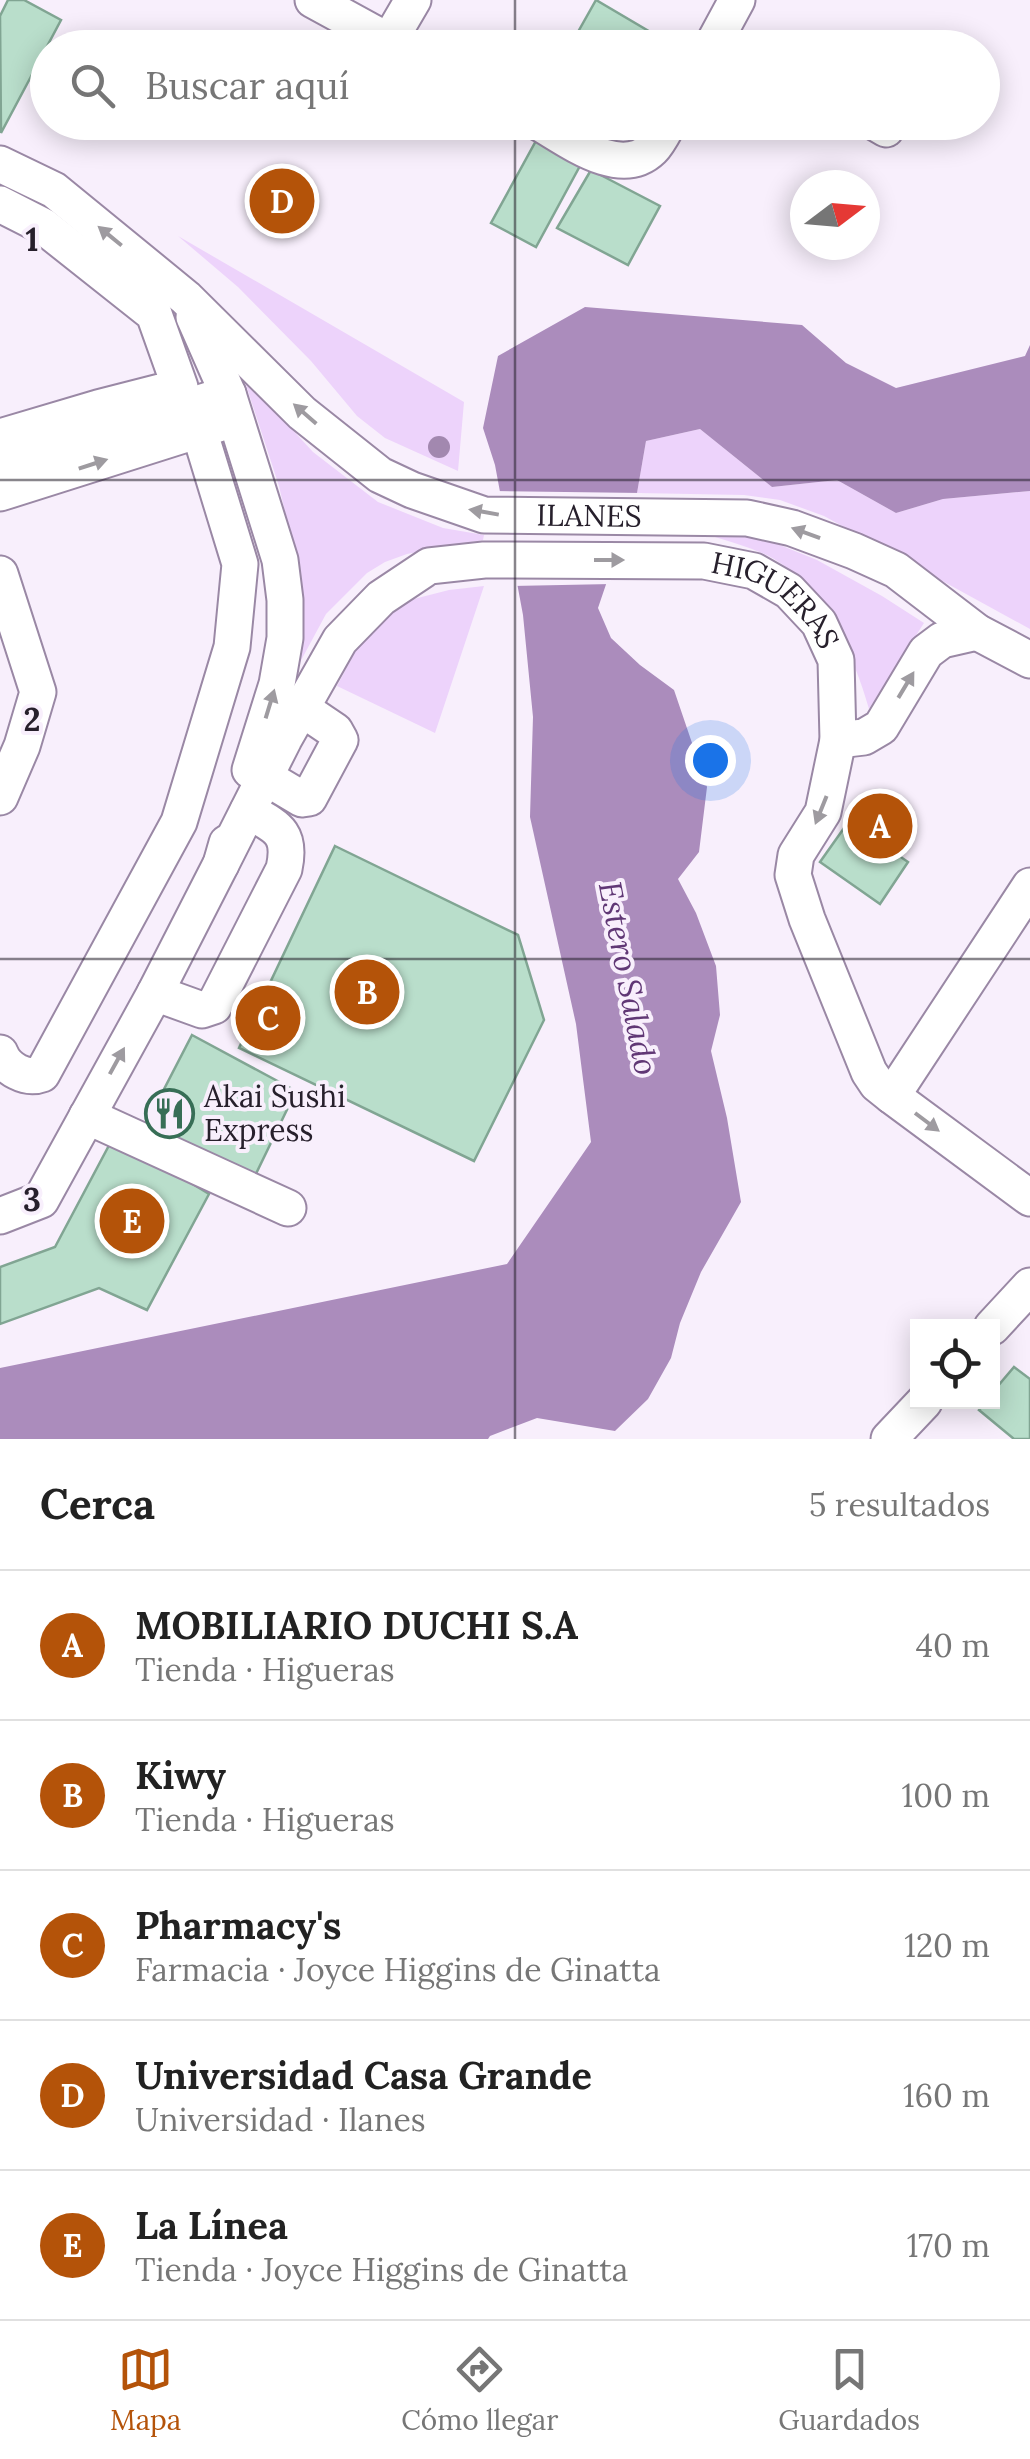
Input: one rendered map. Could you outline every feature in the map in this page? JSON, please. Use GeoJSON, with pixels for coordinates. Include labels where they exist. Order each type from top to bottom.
{"type":"FeatureCollection","features":[{"type":"Feature","properties":{"kind":"street"},"geometry":{"type":"LineString","coordinates":[[314,0],[369,30]]}},
{"type":"Feature","properties":{"kind":"street"},"geometry":{"type":"LineString","coordinates":[[401,30],[413,0]]}},
{"type":"Feature","properties":{"kind":"street"},"geometry":{"type":"LineString","coordinates":[[725,30],[738,0]]}},
{"type":"Feature","properties":{"kind":"street"},"geometry":{"type":"LineString","coordinates":[[571,140],[616,162],[637,158],[651,150],[657,140]]}},
{"type":"Feature","properties":{"kind":"street","name":"ILANES"},"geometry":{"type":"LineString","coordinates":[[0,164],[54,190],[186,298],[302,413],[380,475],[484,515],[747,518],[792,528],[896,570],[977,632],[1030,660]]}},
{"type":"Feature","properties":{"kind":"street"},"geometry":{"type":"LineString","coordinates":[[0,204],[44,226],[154,314],[240,564],[232,647],[179,822],[42,1074],[35,1077],[12,1070],[0,1052]]}},
{"type":"Feature","properties":{"kind":"street"},"geometry":{"type":"LineString","coordinates":[[0,1216],[41,1200],[155,993],[221,864],[277,684],[286,638],[280,560],[231,406],[186,298]]}},
{"type":"Feature","properties":{"kind":"street"},"geometry":{"type":"LineString","coordinates":[[0,437],[98,408],[231,406]]}},
{"type":"Feature","properties":{"kind":"street"},"geometry":{"type":"LineString","coordinates":[[0,465],[189,408]]}},
{"type":"Feature","properties":{"kind":"street"},"geometry":{"type":"LineString","coordinates":[[0,493],[189,408]]}},
{"type":"Feature","properties":{"kind":"street","name":"HIGUERAS"},"geometry":{"type":"LineString","coordinates":[[221,864],[340,640],[381,598],[430,566],[484,560],[704,561],[754,571],[789,591],[819,623],[836,660],[838,740],[824,812],[796,855],[793,876],[869,1072],[892,1096],[1030,1198]]}},
{"type":"Feature","properties":{"kind":"street"},"geometry":{"type":"LineString","coordinates":[[0,574],[38,692],[22,746],[0,798]]}},
{"type":"Feature","properties":{"kind":"street"},"geometry":{"type":"LineString","coordinates":[[838,740],[864,737],[881,727],[926,652],[942,640],[977,632]]}},
{"type":"Feature","properties":{"kind":"street"},"geometry":{"type":"LineString","coordinates":[[265,777],[302,799],[309,798],[340,740],[335,730],[301,708]]}},
{"type":"Feature","properties":{"kind":"street"},"geometry":{"type":"LineString","coordinates":[[155,993],[202,1010],[214,1006],[276,886],[288,850],[282,833],[248,812]]}},
{"type":"Feature","properties":{"kind":"street"},"geometry":{"type":"LineString","coordinates":[[892,1096],[1030,886]]}},
{"type":"Feature","properties":{"kind":"street"},"geometry":{"type":"LineString","coordinates":[[144,888],[196,910]]}},
{"type":"Feature","properties":{"kind":"street"},"geometry":{"type":"LineString","coordinates":[[87,1116],[288,1208]]}},
{"type":"Feature","properties":{"kind":"street"},"geometry":{"type":"LineString","coordinates":[[999,1319],[1030,1286]]}},
{"type":"Feature","properties":{"kind":"street"},"geometry":{"type":"LineString","coordinates":[[889,1439],[917,1409]]}},
{"type":"Feature","properties":{"kind":"shaded area"},"geometry":{"type":"Polygon","coordinates":[[[178,236],[464,402],[458,471],[385,438],[357,416],[311,361],[238,287],[178,236]]]}},
{"type":"Feature","properties":{"kind":"shaded area"},"geometry":{"type":"Polygon","coordinates":[[[243,376],[313,452],[378,502],[443,528],[484,535],[483,540],[407,554],[367,573],[326,614],[298,666],[300,577],[279,486],[243,376]]]}},
{"type":"Feature","properties":{"kind":"shaded area"},"geometry":{"type":"Polygon","coordinates":[[[700,429],[772,487],[837,480],[896,513],[943,499],[1030,491],[1030,629],[824,516],[780,500],[744,495],[637,493],[646,441],[700,429]]]}},
{"type":"Feature","properties":{"kind":"shaded area"},"geometry":{"type":"Polygon","coordinates":[[[753,534],[817,560],[924,623],[869,709],[846,646],[808,588],[774,559],[715,537],[753,534]]]}},
{"type":"Feature","properties":{"kind":"shaded area"},"geometry":{"type":"Polygon","coordinates":[[[484,586],[435,733],[337,686],[365,633],[406,601],[484,586]]]}},
{"type":"Feature","properties":{"kind":"water","name":"Estero Salado"},"geometry":{"type":"Polygon","coordinates":[[[585,307],[802,325],[846,363],[896,388],[1025,356],[1030,345],[1030,491],[943,499],[896,513],[837,480],[772,487],[700,429],[646,441],[637,493],[598,608],[611,638],[674,690],[707,787],[699,852],[678,879],[716,966],[720,1015],[711,1051],[741,1202],[701,1272],[680,1323],[671,1358],[648,1399],[615,1431],[537,1418],[488,1439],[0,1439],[0,1368],[507,1264],[591,1142],[576,1024],[530,817],[533,717],[523,615],[495,465],[483,428],[498,356],[585,307]]]}},
{"type":"Feature","properties":{"kind":"pier"},"geometry":{"type":"Polygon","coordinates":[[[495,491],[642,493],[612,584],[512,586],[495,491]]]}},
{"type":"Feature","properties":{"kind":"building"},"geometry":{"type":"Polygon","coordinates":[[[8,0],[24,0],[61,20],[56,30],[30,30],[30,78],[1,133],[0,16],[8,0]]]}},
{"type":"Feature","properties":{"kind":"building"},"geometry":{"type":"Polygon","coordinates":[[[596,0],[647,30],[579,30],[596,0]]]}},
{"type":"Feature","properties":{"kind":"building"},"geometry":{"type":"Polygon","coordinates":[[[536,140],[581,164],[536,247],[491,223],[536,140]]]}},
{"type":"Feature","properties":{"kind":"building"},"geometry":{"type":"Polygon","coordinates":[[[591,170],[660,206],[628,265],[557,228],[591,170]]]}},
{"type":"Feature","properties":{"kind":"building"},"geometry":{"type":"Polygon","coordinates":[[[863,799],[912,831],[897,853],[849,821],[863,799]]]}},
{"type":"Feature","properties":{"kind":"building"},"geometry":{"type":"Polygon","coordinates":[[[849,821],[908,862],[880,904],[820,862],[849,821]]]}},
{"type":"Feature","properties":{"kind":"building"},"geometry":{"type":"Polygon","coordinates":[[[335,846],[518,935],[544,1020],[474,1161],[239,1048],[335,846]]]}},
{"type":"Feature","properties":{"kind":"building"},"geometry":{"type":"Polygon","coordinates":[[[192,1035],[296,1091],[253,1180],[145,1126],[192,1035]]]}},
{"type":"Feature","properties":{"kind":"building"},"geometry":{"type":"Polygon","coordinates":[[[114,1136],[209,1194],[147,1310],[99,1288],[0,1324],[0,1267],[55,1247],[114,1136]]]}},
{"type":"Feature","properties":{"kind":"building"},"geometry":{"type":"Polygon","coordinates":[[[1014,1367],[1030,1379],[1030,1439],[1014,1439],[979,1410],[1000,1409],[1000,1384],[1014,1367]]]}},
{"type":"Feature","properties":{"kind":"place","name":"Universidad Casa Grande"},"geometry":{"type":"Point","coordinates":[282,201]}},
{"type":"Feature","properties":{"kind":"place","name":"MOBILIARIO DUCHI S.A"},"geometry":{"type":"Point","coordinates":[880,826]}},
{"type":"Feature","properties":{"kind":"place","name":"Kiwy"},"geometry":{"type":"Point","coordinates":[367,992]}},
{"type":"Feature","properties":{"kind":"place","name":"Pharmacy's"},"geometry":{"type":"Point","coordinates":[268,1018]}},
{"type":"Feature","properties":{"kind":"place","name":"Akai Sushi Express"},"geometry":{"type":"Point","coordinates":[169,1114]}},
{"type":"Feature","properties":{"kind":"place","name":"La Línea"},"geometry":{"type":"Point","coordinates":[132,1221]}}]}
